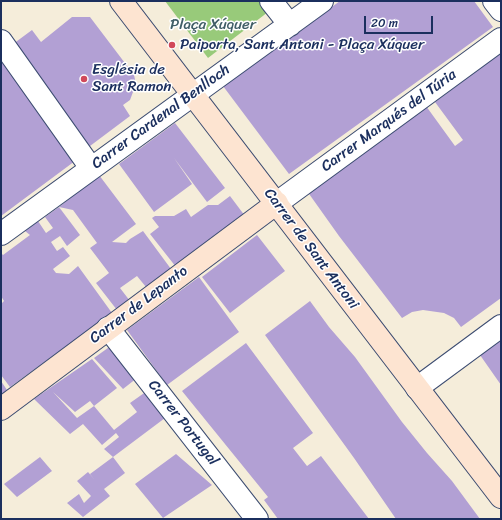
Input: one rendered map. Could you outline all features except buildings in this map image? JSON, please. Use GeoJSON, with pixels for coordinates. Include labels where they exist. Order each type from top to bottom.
{"type":"FeatureCollection","features":[{"type":"Feature","properties":{"kind":"street","name":"Carrer de Sant Antoni"},"geometry":{"type":"LineString","coordinates":[[121,1],[501,497]]}},
{"type":"Feature","properties":{"kind":"street"},"geometry":{"type":"LineString","coordinates":[[271,1],[290,25]]}},
{"type":"Feature","properties":{"kind":"street","name":"Carrer Cardenal Benlloch"},"geometry":{"type":"LineString","coordinates":[[1,234],[322,1]]}},
{"type":"Feature","properties":{"kind":"street"},"geometry":{"type":"LineString","coordinates":[[494,1],[501,10]]}},
{"type":"Feature","properties":{"kind":"street","name":"Carrer Marqués del Túria"},"geometry":{"type":"LineString","coordinates":[[277,203],[501,39]]}},
{"type":"Feature","properties":{"kind":"street"},"geometry":{"type":"LineString","coordinates":[[1,41],[91,168]]}},
{"type":"Feature","properties":{"kind":"street","name":"Carrer de Lepanto"},"geometry":{"type":"LineString","coordinates":[[1,409],[277,203]]}},
{"type":"Feature","properties":{"kind":"street"},"geometry":{"type":"LineString","coordinates":[[417,388],[501,326]]}},
{"type":"Feature","properties":{"kind":"street","name":"Carrer Portugal"},"geometry":{"type":"LineString","coordinates":[[108,328],[257,519]]}},
{"type":"Feature","properties":{"kind":"green space","name":"Plaça Xúquer"},"geometry":{"type":"Polygon","coordinates":[[[165,1],[260,1],[268,12],[208,58],[165,1]]]}},
{"type":"Feature","properties":{"kind":"place","name":"Paiporta, Sant Antoni - Plaça Xúquer"},"geometry":{"type":"Point","coordinates":[172,45]}},
{"type":"Feature","properties":{"kind":"place","name":"Església de Sant Ramon"},"geometry":{"type":"Point","coordinates":[84,79]}}]}
